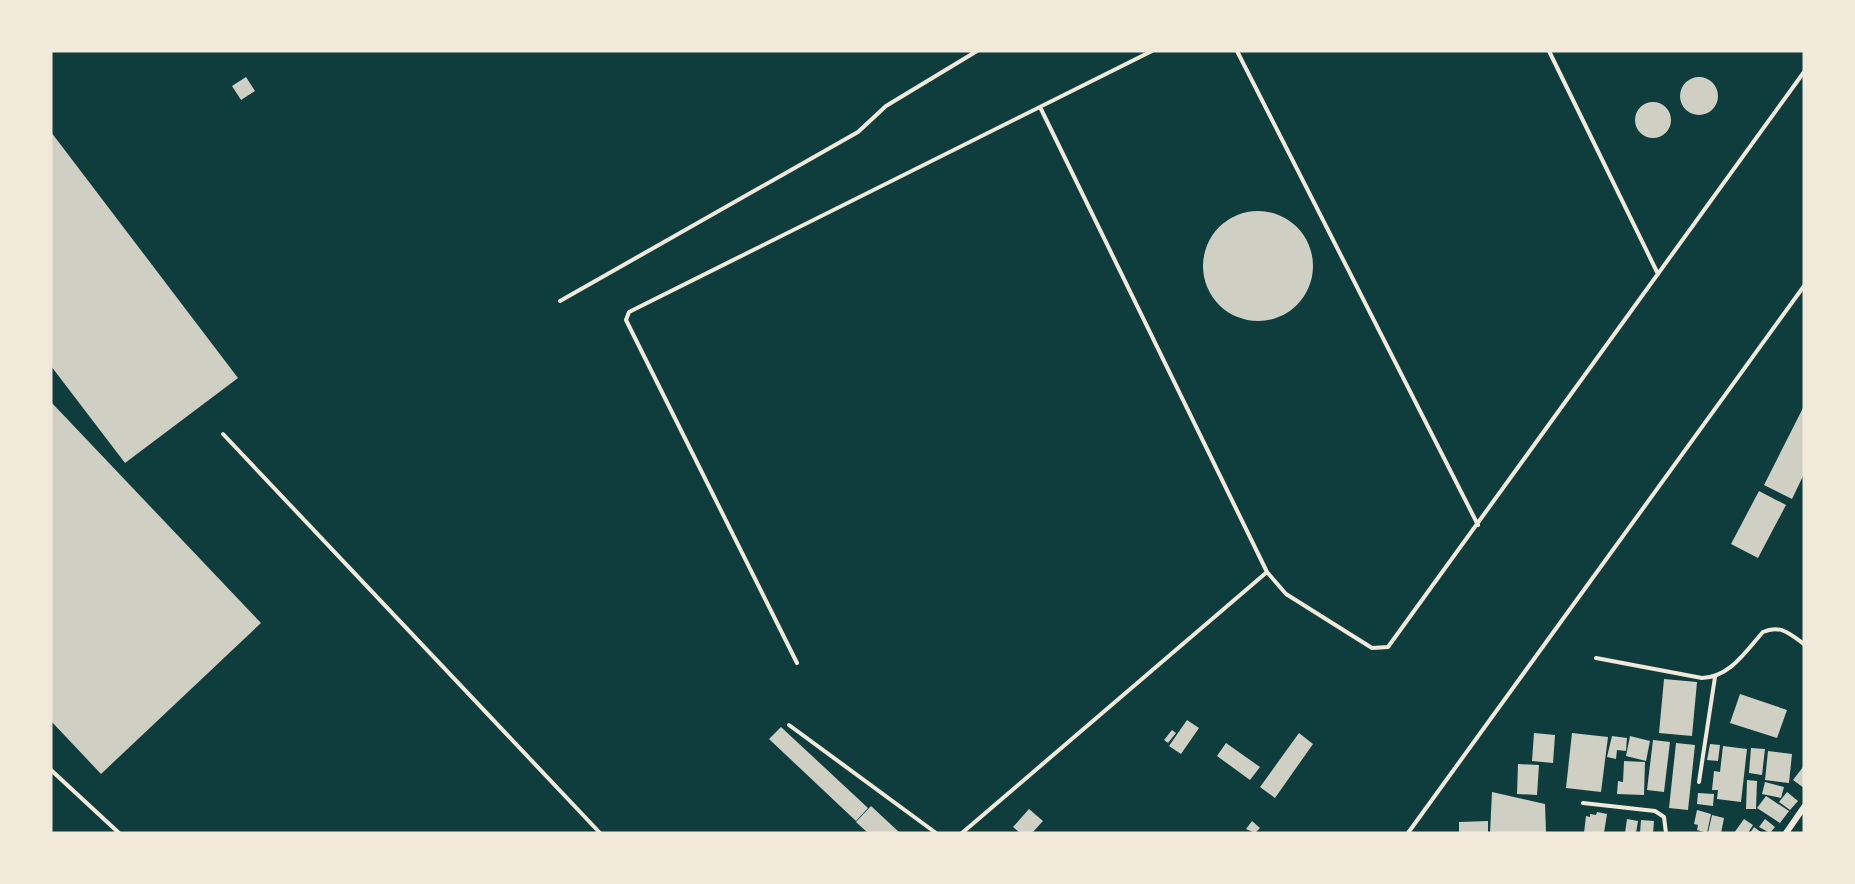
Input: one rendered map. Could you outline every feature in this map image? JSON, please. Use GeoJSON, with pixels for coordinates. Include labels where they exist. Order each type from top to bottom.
{"type":"FeatureCollection","features":[{"type":"Feature","properties":{"kind":"street"},"geometry":{"type":"LineString","coordinates":[[1786,833],[1804,807]]}},
{"type":"Feature","properties":{"kind":"lane"},"geometry":{"type":"LineString","coordinates":[[561,301],[858,132],[886,106],[977,51]]}},
{"type":"Feature","properties":{"kind":"lane"},"geometry":{"type":"LineString","coordinates":[[796,663],[626,320],[629,312],[1041,109],[1152,51]]}},
{"type":"Feature","properties":{"kind":"lane"},"geometry":{"type":"LineString","coordinates":[[1237,51],[1478,525]]}},
{"type":"Feature","properties":{"kind":"lane"},"geometry":{"type":"LineString","coordinates":[[1549,51],[1658,274]]}},
{"type":"Feature","properties":{"kind":"lane"},"geometry":{"type":"LineString","coordinates":[[1041,109],[1267,572],[1286,594],[1371,648],[1388,647],[1804,72]]}},
{"type":"Feature","properties":{"kind":"lane"},"geometry":{"type":"LineString","coordinates":[[1408,833],[1804,286]]}},
{"type":"Feature","properties":{"kind":"lane"},"geometry":{"type":"LineString","coordinates":[[223,434],[600,833]]}},
{"type":"Feature","properties":{"kind":"lane"},"geometry":{"type":"LineString","coordinates":[[962,833],[1267,572]]}},
{"type":"Feature","properties":{"kind":"lane"},"geometry":{"type":"LineString","coordinates":[[1596,658],[1702,678],[1725,673],[1763,632],[1772,628],[1781,629],[1804,644]]}},
{"type":"Feature","properties":{"kind":"lane"},"geometry":{"type":"LineString","coordinates":[[1698,782],[1715,677]]}},
{"type":"Feature","properties":{"kind":"lane"},"geometry":{"type":"LineString","coordinates":[[789,725],[936,833]]}},
{"type":"Feature","properties":{"kind":"lane"},"geometry":{"type":"LineString","coordinates":[[51,770],[119,833]]}},
{"type":"Feature","properties":{"kind":"lane"},"geometry":{"type":"LineString","coordinates":[[1583,803],[1655,811],[1664,817],[1666,833]]}},
{"type":"Feature","properties":{"kind":"building"},"geometry":{"type":"Polygon","coordinates":[[[246,77],[255,91],[241,100],[232,86],[246,77]]]}},
{"type":"Feature","properties":{"kind":"building"},"geometry":{"type":"Polygon","coordinates":[[[1699,77],[1713,82],[1718,96],[1713,110],[1699,115],[1685,110],[1680,96],[1685,82],[1699,77]]]}},
{"type":"Feature","properties":{"kind":"building"},"geometry":{"type":"Polygon","coordinates":[[[1653,102],[1666,107],[1671,120],[1666,133],[1653,138],[1640,133],[1635,120],[1640,107],[1653,102]]]}},
{"type":"Feature","properties":{"kind":"building"},"geometry":{"type":"Polygon","coordinates":[[[51,132],[238,378],[125,463],[51,366],[51,132]]]}},
{"type":"Feature","properties":{"kind":"building"},"geometry":{"type":"Polygon","coordinates":[[[1258,211],[1279,216],[1297,227],[1308,245],[1313,266],[1308,287],[1297,305],[1279,316],[1258,321],[1237,316],[1219,305],[1208,287],[1203,266],[1208,245],[1219,227],[1237,216],[1258,211]]]}},
{"type":"Feature","properties":{"kind":"building"},"geometry":{"type":"Polygon","coordinates":[[[51,402],[261,623],[101,774],[51,721],[51,402]]]}},
{"type":"Feature","properties":{"kind":"building"},"geometry":{"type":"Polygon","coordinates":[[[1804,406],[1804,474],[1792,499],[1764,485],[1804,406]]]}},
{"type":"Feature","properties":{"kind":"building"},"geometry":{"type":"Polygon","coordinates":[[[1759,491],[1786,505],[1758,558],[1731,544],[1759,491]]]}},
{"type":"Feature","properties":{"kind":"building"},"geometry":{"type":"Polygon","coordinates":[[[1664,679],[1697,682],[1692,736],[1659,733],[1664,679]]]}},
{"type":"Feature","properties":{"kind":"building"},"geometry":{"type":"Polygon","coordinates":[[[1740,694],[1787,710],[1777,738],[1730,723],[1740,694]]]}},
{"type":"Feature","properties":{"kind":"building"},"geometry":{"type":"Polygon","coordinates":[[[1187,720],[1199,728],[1181,754],[1169,746],[1187,720]]]}},
{"type":"Feature","properties":{"kind":"building"},"geometry":{"type":"Polygon","coordinates":[[[781,727],[868,808],[856,821],[769,739],[781,727]]]}},
{"type":"Feature","properties":{"kind":"building"},"geometry":{"type":"Polygon","coordinates":[[[1172,730],[1176,733],[1168,743],[1164,740],[1172,730]]]}},
{"type":"Feature","properties":{"kind":"building"},"geometry":{"type":"Polygon","coordinates":[[[1299,733],[1313,744],[1275,798],[1260,787],[1299,733]]]}},
{"type":"Feature","properties":{"kind":"building"},"geometry":{"type":"Polygon","coordinates":[[[1534,733],[1555,735],[1553,763],[1532,761],[1534,733]]]}},
{"type":"Feature","properties":{"kind":"building"},"geometry":{"type":"Polygon","coordinates":[[[1572,733],[1608,737],[1601,792],[1566,788],[1572,733]]]}},
{"type":"Feature","properties":{"kind":"building"},"geometry":{"type":"Polygon","coordinates":[[[1612,736],[1627,738],[1626,751],[1617,750],[1616,759],[1607,757],[1612,736]]]}},
{"type":"Feature","properties":{"kind":"building"},"geometry":{"type":"Polygon","coordinates":[[[1630,736],[1650,741],[1646,761],[1626,756],[1630,736]]]}},
{"type":"Feature","properties":{"kind":"building"},"geometry":{"type":"Polygon","coordinates":[[[1653,740],[1670,742],[1664,792],[1647,790],[1653,740]]]}},
{"type":"Feature","properties":{"kind":"building"},"geometry":{"type":"Polygon","coordinates":[[[1226,743],[1260,767],[1250,780],[1217,756],[1226,743]]]}},
{"type":"Feature","properties":{"kind":"building"},"geometry":{"type":"Polygon","coordinates":[[[1676,743],[1695,745],[1688,810],[1669,808],[1676,743]]]}},
{"type":"Feature","properties":{"kind":"building"},"geometry":{"type":"Polygon","coordinates":[[[1710,744],[1720,745],[1718,761],[1707,760],[1710,744]]]}},
{"type":"Feature","properties":{"kind":"building"},"geometry":{"type":"Polygon","coordinates":[[[1723,746],[1747,749],[1741,802],[1717,799],[1718,790],[1712,790],[1714,771],[1720,772],[1723,746]]]}},
{"type":"Feature","properties":{"kind":"building"},"geometry":{"type":"Polygon","coordinates":[[[1751,748],[1765,749],[1762,775],[1749,773],[1751,748]]]}},
{"type":"Feature","properties":{"kind":"building"},"geometry":{"type":"Polygon","coordinates":[[[1768,751],[1792,754],[1789,783],[1765,780],[1768,751]]]}},
{"type":"Feature","properties":{"kind":"building"},"geometry":{"type":"Polygon","coordinates":[[[1624,761],[1645,762],[1644,795],[1617,794],[1618,781],[1623,782],[1624,761]]]}},
{"type":"Feature","properties":{"kind":"building"},"geometry":{"type":"Polygon","coordinates":[[[1518,764],[1539,765],[1537,795],[1517,794],[1518,764]]]}},
{"type":"Feature","properties":{"kind":"building"},"geometry":{"type":"Polygon","coordinates":[[[1804,768],[1804,788],[1793,780],[1804,768]]]}},
{"type":"Feature","properties":{"kind":"building"},"geometry":{"type":"Polygon","coordinates":[[[1747,780],[1757,781],[1756,809],[1746,809],[1747,780]]]}},
{"type":"Feature","properties":{"kind":"building"},"geometry":{"type":"Polygon","coordinates":[[[1765,782],[1784,787],[1781,798],[1762,794],[1765,782]]]}},
{"type":"Feature","properties":{"kind":"building"},"geometry":{"type":"Polygon","coordinates":[[[1492,792],[1545,804],[1546,833],[1490,833],[1492,792]]]}},
{"type":"Feature","properties":{"kind":"building"},"geometry":{"type":"Polygon","coordinates":[[[1787,792],[1798,801],[1790,810],[1779,802],[1787,792]]]}},
{"type":"Feature","properties":{"kind":"building"},"geometry":{"type":"Polygon","coordinates":[[[1698,793],[1714,794],[1713,806],[1697,804],[1698,793]]]}},
{"type":"Feature","properties":{"kind":"building"},"geometry":{"type":"Polygon","coordinates":[[[1766,796],[1789,811],[1780,823],[1757,808],[1766,796]]]}},
{"type":"Feature","properties":{"kind":"building"},"geometry":{"type":"Polygon","coordinates":[[[871,806],[900,833],[868,833],[856,822],[871,806]]]}},
{"type":"Feature","properties":{"kind":"building"},"geometry":{"type":"Polygon","coordinates":[[[1029,809],[1043,821],[1032,833],[1020,833],[1013,827],[1029,809]]]}},
{"type":"Feature","properties":{"kind":"building"},"geometry":{"type":"Polygon","coordinates":[[[1697,810],[1711,814],[1707,833],[1697,830],[1698,825],[1694,824],[1697,810]]]}},
{"type":"Feature","properties":{"kind":"building"},"geometry":{"type":"Polygon","coordinates":[[[1597,812],[1607,814],[1604,833],[1584,833],[1586,816],[1596,815],[1597,812]]]}},
{"type":"Feature","properties":{"kind":"building"},"geometry":{"type":"Polygon","coordinates":[[[1712,815],[1724,818],[1721,833],[1708,833],[1712,815]]]}},
{"type":"Feature","properties":{"kind":"building"},"geometry":{"type":"Polygon","coordinates":[[[1627,819],[1638,821],[1636,833],[1625,833],[1627,819]]]}},
{"type":"Feature","properties":{"kind":"building"},"geometry":{"type":"Polygon","coordinates":[[[1744,819],[1753,825],[1748,833],[1734,833],[1744,819]]]}},
{"type":"Feature","properties":{"kind":"building"},"geometry":{"type":"Polygon","coordinates":[[[1765,819],[1775,827],[1770,833],[1759,827],[1765,819]]]}},
{"type":"Feature","properties":{"kind":"building"},"geometry":{"type":"Polygon","coordinates":[[[1641,820],[1654,821],[1653,833],[1640,833],[1641,820]]]}},
{"type":"Feature","properties":{"kind":"building"},"geometry":{"type":"Polygon","coordinates":[[[1252,821],[1260,828],[1255,833],[1246,829],[1252,821]]]}},
{"type":"Feature","properties":{"kind":"building"},"geometry":{"type":"Polygon","coordinates":[[[1488,821],[1488,833],[1459,833],[1459,822],[1488,821]]]}},
{"type":"Feature","properties":{"kind":"building"},"geometry":{"type":"Polygon","coordinates":[[[1754,827],[1762,833],[1750,833],[1754,827]]]}}]}
